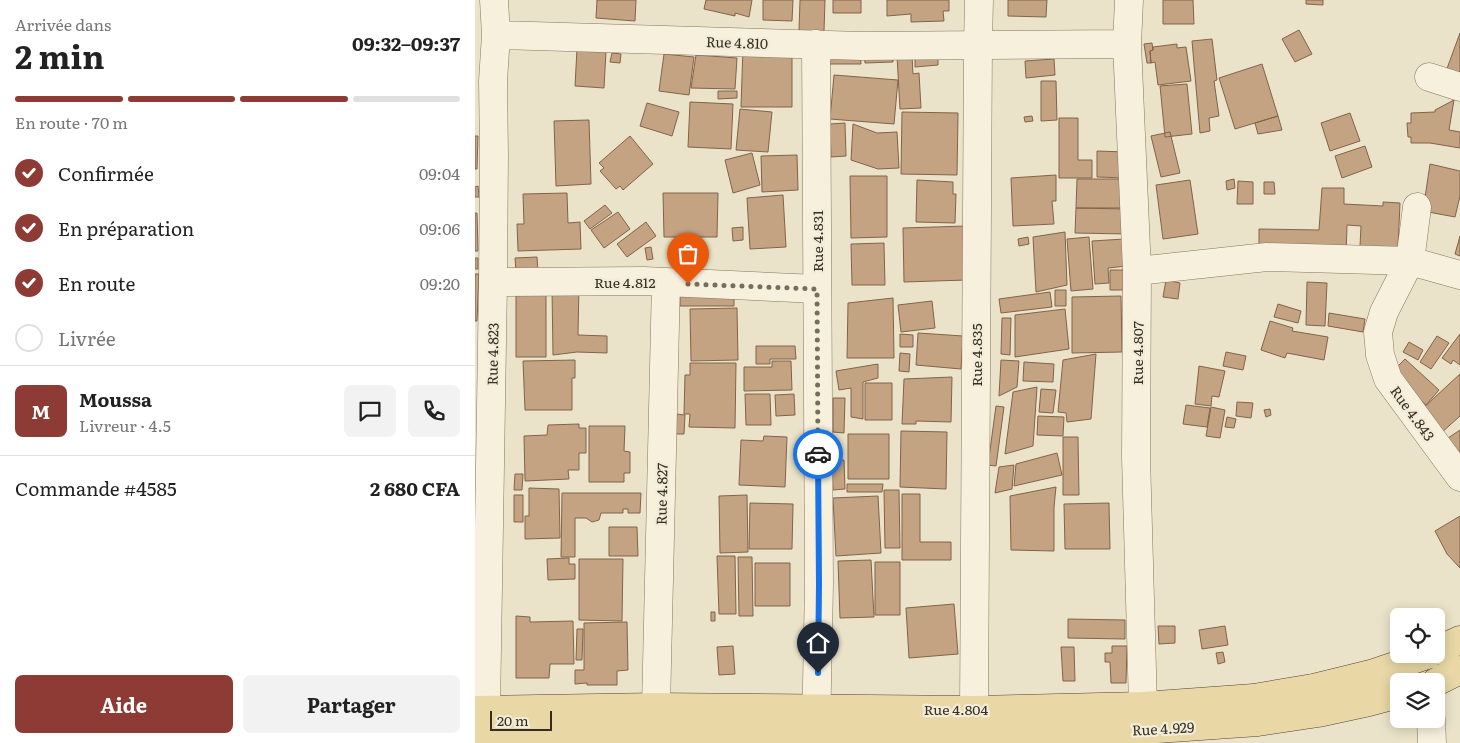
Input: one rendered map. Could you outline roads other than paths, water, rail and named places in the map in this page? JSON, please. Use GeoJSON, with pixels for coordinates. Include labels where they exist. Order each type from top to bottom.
{"type":"FeatureCollection","features":[{"type":"Feature","properties":{"kind":"main road"},"geometry":{"type":"LineString","coordinates":[[1445,647],[1460,640]]}},
{"type":"Feature","properties":{"kind":"main road","name":"Rue 4.804"},"geometry":{"type":"LineString","coordinates":[[482,726],[657,707],[816,728],[1143,726],[1254,698],[1297,691],[1374,673],[1403,663]]}},
{"type":"Feature","properties":{"kind":"main road"},"geometry":{"type":"LineString","coordinates":[[1445,678],[1460,670]]}},
{"type":"Feature","properties":{"kind":"main road","name":"Rue 4.929"},"geometry":{"type":"LineString","coordinates":[[1143,726],[1258,722],[1310,715],[1390,696]]}},
{"type":"Feature","properties":{"kind":"main road"},"geometry":{"type":"LineString","coordinates":[[482,726],[650,739],[816,728]]}},
{"type":"Feature","properties":{"kind":"street","name":"Rue 4.823"},"geometry":{"type":"LineString","coordinates":[[482,726],[483,416],[493,282],[495,0]]}},
{"type":"Feature","properties":{"kind":"street","name":"Rue 4.835"},"geometry":{"type":"LineString","coordinates":[[974,728],[979,0]]}},
{"type":"Feature","properties":{"kind":"street","name":"Rue 4.807"},"geometry":{"type":"LineString","coordinates":[[1129,0],[1127,44],[1137,271],[1136,457],[1143,726]]}},
{"type":"Feature","properties":{"kind":"street","name":"Rue 4.810"},"geometry":{"type":"LineString","coordinates":[[496,35],[862,46],[1127,44]]}},
{"type":"Feature","properties":{"kind":"street","name":"Rue 4.831"},"geometry":{"type":"LineString","coordinates":[[816,44],[819,584],[816,728]]}},
{"type":"Feature","properties":{"kind":"street"},"geometry":{"type":"LineString","coordinates":[[1429,77],[1460,87]]}},
{"type":"Feature","properties":{"kind":"street","name":"Rue 4.843"},"geometry":{"type":"LineString","coordinates":[[1417,207],[1411,261],[1384,312],[1378,332],[1381,356],[1388,379],[1460,477]]}},
{"type":"Feature","properties":{"kind":"street"},"geometry":{"type":"LineString","coordinates":[[1137,271],[1267,258],[1411,261],[1460,275]]}},
{"type":"Feature","properties":{"kind":"street","name":"Rue 4.812"},"geometry":{"type":"LineString","coordinates":[[493,282],[666,282],[817,289]]}},
{"type":"Feature","properties":{"kind":"street","name":"Rue 4.827"},"geometry":{"type":"LineString","coordinates":[[657,707],[666,282]]}},
{"type":"Feature","properties":{"kind":"street"},"geometry":{"type":"LineString","coordinates":[[1431,728],[1431,743]]}}]}
